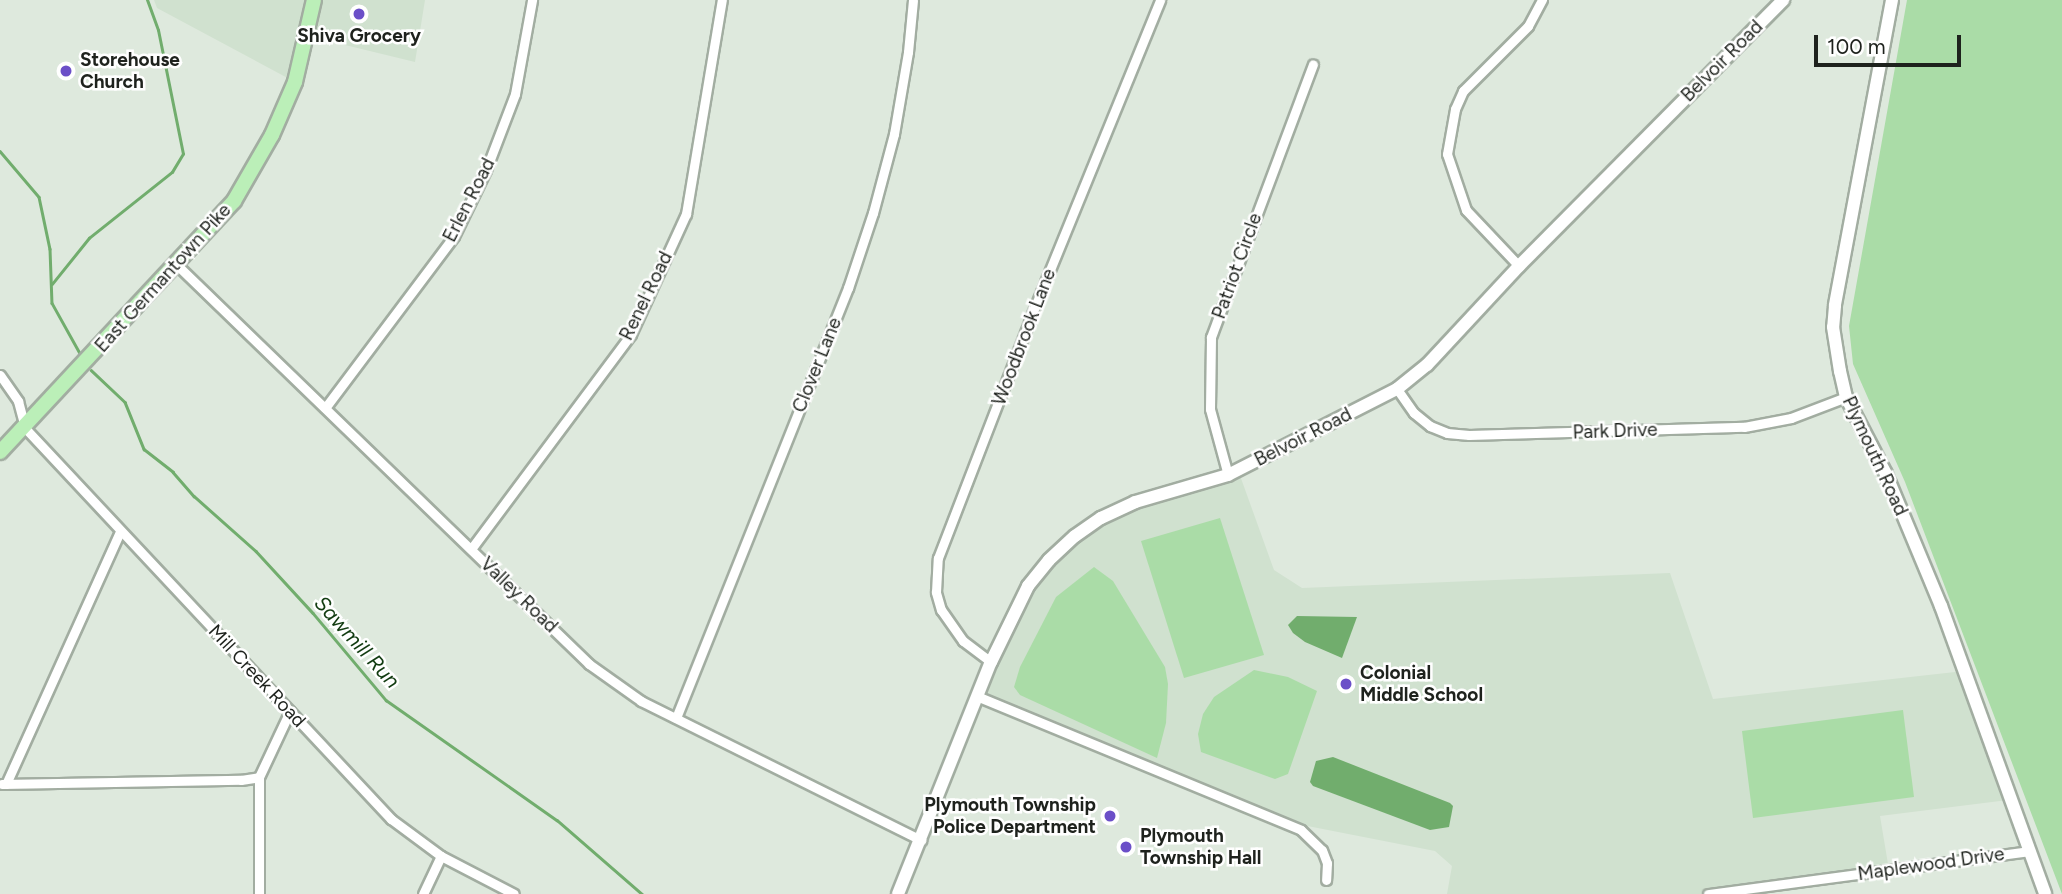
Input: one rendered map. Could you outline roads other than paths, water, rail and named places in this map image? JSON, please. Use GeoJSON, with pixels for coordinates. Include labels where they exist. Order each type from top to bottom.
{"type":"FeatureCollection","features":[{"type":"Feature","properties":{"kind":"main road","name":"East Germantown Pike"},"geometry":{"type":"LineString","coordinates":[[0,452],[234,201],[272,135],[295,82],[314,0]]}},
{"type":"Feature","properties":{"kind":"street","name":"Erlen Road"},"geometry":{"type":"LineString","coordinates":[[325,408],[454,236],[486,170],[515,94],[532,0]]}},
{"type":"Feature","properties":{"kind":"street","name":"Renel Road"},"geometry":{"type":"LineString","coordinates":[[471,549],[631,334],[686,214],[722,0]]}},
{"type":"Feature","properties":{"kind":"street","name":"Clover Lane"},"geometry":{"type":"LineString","coordinates":[[676,718],[848,288],[873,213],[894,134],[908,52],[913,0]]}},
{"type":"Feature","properties":{"kind":"street","name":"Woodbrook Lane"},"geometry":{"type":"LineString","coordinates":[[992,662],[963,641],[941,610],[936,592],[938,558],[1032,314],[1160,0]]}},
{"type":"Feature","properties":{"kind":"street"},"geometry":{"type":"LineString","coordinates":[[1519,265],[1466,210],[1447,154],[1455,109],[1464,91],[1528,26],[1542,0]]}},
{"type":"Feature","properties":{"kind":"street","name":"Belvoir Road"},"geometry":{"type":"LineString","coordinates":[[898,894],[992,662],[1028,586],[1075,536],[1135,502],[1228,475],[1397,389],[1427,365],[1519,265],[1783,0]]}},
{"type":"Feature","properties":{"kind":"street","name":"Plymouth Road"},"geometry":{"type":"LineString","coordinates":[[1892,0],[1835,306],[1836,347],[1846,397],[1886,474],[1941,606],[2008,800],[2045,894]]}},
{"type":"Feature","properties":{"kind":"street","name":"Patriot Circle"},"geometry":{"type":"LineString","coordinates":[[1228,475],[1210,410],[1211,337],[1313,64]]}},
{"type":"Feature","properties":{"kind":"street","name":"Valley Road"},"geometry":{"type":"LineString","coordinates":[[177,265],[589,664],[641,701],[921,840]]}},
{"type":"Feature","properties":{"kind":"street"},"geometry":{"type":"LineString","coordinates":[[0,375],[18,401],[25,428]]}},
{"type":"Feature","properties":{"kind":"street","name":"Park Drive"},"geometry":{"type":"LineString","coordinates":[[1397,389],[1414,413],[1430,426],[1447,433],[1469,435],[1744,428],[1791,418],[1846,397]]}},
{"type":"Feature","properties":{"kind":"street","name":"Mill Creek Road"},"geometry":{"type":"LineString","coordinates":[[25,428],[391,819],[441,856],[514,894]]}},
{"type":"Feature","properties":{"kind":"street"},"geometry":{"type":"LineString","coordinates":[[120,531],[3,784],[241,780],[259,777]]}},
{"type":"Feature","properties":{"kind":"street"},"geometry":{"type":"LineString","coordinates":[[979,697],[1301,830],[1322,850],[1327,863],[1326,880]]}},
{"type":"Feature","properties":{"kind":"street"},"geometry":{"type":"LineString","coordinates":[[259,894],[259,777],[289,711]]}},
{"type":"Feature","properties":{"kind":"street","name":"Maplewood Drive"},"geometry":{"type":"LineString","coordinates":[[1707,894],[2029,851]]}},
{"type":"Feature","properties":{"kind":"street"},"geometry":{"type":"LineString","coordinates":[[423,894],[441,856]]}},
{"type":"Feature","properties":{"kind":"waterway","name":"Sawmill Run"},"geometry":{"type":"LineString","coordinates":[[52,284],[89,238],[172,172],[183,154],[158,30],[147,0]]}},
{"type":"Feature","properties":{"kind":"waterway"},"geometry":{"type":"LineString","coordinates":[[0,151],[39,197],[50,249],[52,303],[81,355]]}},
{"type":"Feature","properties":{"kind":"waterway","name":"Sawmill Run"},"geometry":{"type":"LineString","coordinates":[[91,370],[125,402],[144,449],[173,472],[194,496],[256,551],[313,613],[386,700],[557,820],[642,894]]}},
{"type":"Feature","properties":{"kind":"place","name":"Shiva Grocery"},"geometry":{"type":"Point","coordinates":[359,14]}},
{"type":"Feature","properties":{"kind":"place","name":"Storehouse Church"},"geometry":{"type":"Point","coordinates":[66,71]}},
{"type":"Feature","properties":{"kind":"place","name":"Colonial Middle School"},"geometry":{"type":"Point","coordinates":[1346,684]}},
{"type":"Feature","properties":{"kind":"place","name":"Plymouth Township Police Department"},"geometry":{"type":"Point","coordinates":[1110,816]}},
{"type":"Feature","properties":{"kind":"place","name":"Plymouth Township Hall"},"geometry":{"type":"Point","coordinates":[1126,847]}}]}
